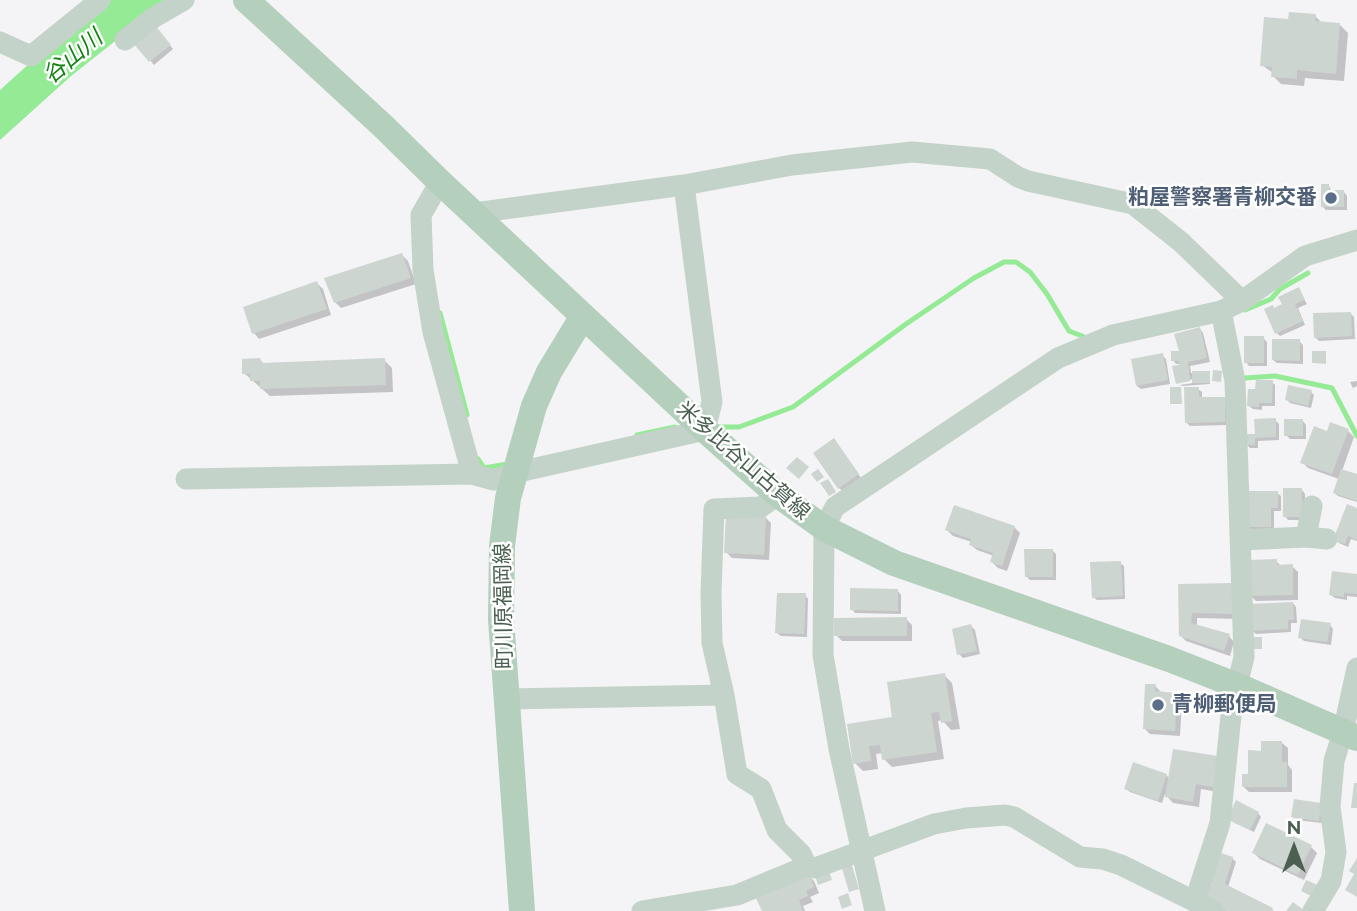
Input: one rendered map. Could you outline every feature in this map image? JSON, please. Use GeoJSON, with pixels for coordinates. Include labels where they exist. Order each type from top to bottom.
{"type":"FeatureCollection","features":[{"type":"Feature","properties":{"kind":"main road","name":"米多比谷山古賀線"},"geometry":{"type":"LineString","coordinates":[[246,0],[705,430],[778,495],[824,528],[894,563],[1238,686],[1350,735]]}},
{"type":"Feature","properties":{"kind":"main road","name":"町川原福岡線"},"geometry":{"type":"LineString","coordinates":[[522,911],[501,619],[502,546],[508,498],[534,406],[549,372],[583,316]]}},
{"type":"Feature","properties":{"kind":"street"},"geometry":{"type":"LineString","coordinates":[[0,42],[31,56],[100,0]]}},
{"type":"Feature","properties":{"kind":"street"},"geometry":{"type":"LineString","coordinates":[[125,40],[153,18],[184,0]]}},
{"type":"Feature","properties":{"kind":"street"},"geometry":{"type":"LineString","coordinates":[[474,213],[684,186],[792,165],[912,152],[990,159],[1028,181],[1133,204],[1181,242],[1242,301]]}},
{"type":"Feature","properties":{"kind":"street"},"geometry":{"type":"LineString","coordinates":[[440,182],[421,215],[423,270],[433,332],[472,474]]}},
{"type":"Feature","properties":{"kind":"street"},"geometry":{"type":"LineString","coordinates":[[186,479],[472,474],[494,481],[514,473],[705,430],[712,402],[684,186]]}},
{"type":"Feature","properties":{"kind":"street"},"geometry":{"type":"LineString","coordinates":[[875,911],[839,749],[823,655],[824,528],[835,507],[1058,358],[1113,335],[1221,311],[1242,301],[1306,257],[1357,240]]}},
{"type":"Feature","properties":{"kind":"street"},"geometry":{"type":"LineString","coordinates":[[778,495],[761,507],[714,509],[712,643],[737,774],[761,789],[777,830],[801,854],[807,866],[815,869],[934,824],[1004,814],[1014,817],[1080,857],[1103,859],[1121,865],[1204,906],[1220,823],[1233,706],[1244,657],[1235,381],[1221,311]]}},
{"type":"Feature","properties":{"kind":"street"},"geometry":{"type":"LineString","coordinates":[[1241,540],[1317,538],[1312,506]]}},
{"type":"Feature","properties":{"kind":"street"},"geometry":{"type":"LineString","coordinates":[[1313,911],[1331,881],[1336,852],[1330,807],[1334,761],[1350,735],[1357,668]]}},
{"type":"Feature","properties":{"kind":"street"},"geometry":{"type":"LineString","coordinates":[[506,699],[724,695]]}},
{"type":"Feature","properties":{"kind":"street"},"geometry":{"type":"LineString","coordinates":[[642,911],[740,903],[807,866]]}},
{"type":"Feature","properties":{"kind":"water","name":"谷山川"},"geometry":{"type":"Polygon","coordinates":[[[111,0],[167,0],[71,76],[0,140],[0,90],[41,53],[111,0]]]}},
{"type":"Feature","properties":{"kind":"building"},"geometry":{"type":"Polygon","coordinates":[[[1289,12],[1316,14],[1315,21],[1340,23],[1336,74],[1297,70],[1297,79],[1271,77],[1272,67],[1260,66],[1264,17],[1288,19],[1289,12]]]}},
{"type":"Feature","properties":{"kind":"building"},"geometry":{"type":"Polygon","coordinates":[[[155,25],[171,45],[149,62],[133,43],[155,25]]]}},
{"type":"Feature","properties":{"kind":"building"},"geometry":{"type":"Polygon","coordinates":[[[1321,184],[1329,184],[1329,190],[1344,190],[1344,207],[1321,207],[1321,184]]]}},
{"type":"Feature","properties":{"kind":"building"},"geometry":{"type":"Polygon","coordinates":[[[402,253],[411,278],[334,303],[324,278],[402,253]]]}},
{"type":"Feature","properties":{"kind":"building"},"geometry":{"type":"Polygon","coordinates":[[[317,281],[327,309],[252,334],[243,307],[317,281]]]}},
{"type":"Feature","properties":{"kind":"building"},"geometry":{"type":"Polygon","coordinates":[[[1299,287],[1305,300],[1295,304],[1303,321],[1275,334],[1264,309],[1282,304],[1278,297],[1299,287]]]}},
{"type":"Feature","properties":{"kind":"building"},"geometry":{"type":"Polygon","coordinates":[[[1351,312],[1352,336],[1314,338],[1313,313],[1351,312]]]}},
{"type":"Feature","properties":{"kind":"building"},"geometry":{"type":"Polygon","coordinates":[[[1200,327],[1207,358],[1188,362],[1190,381],[1176,384],[1172,366],[1179,365],[1179,361],[1171,361],[1171,351],[1179,351],[1174,334],[1200,327]]]}},
{"type":"Feature","properties":{"kind":"building"},"geometry":{"type":"Polygon","coordinates":[[[1244,336],[1264,336],[1264,363],[1244,363],[1244,336]]]}},
{"type":"Feature","properties":{"kind":"building"},"geometry":{"type":"Polygon","coordinates":[[[1272,339],[1300,339],[1300,361],[1272,360],[1272,339]]]}},
{"type":"Feature","properties":{"kind":"building"},"geometry":{"type":"Polygon","coordinates":[[[1312,351],[1326,351],[1326,364],[1312,363],[1312,351]]]}},
{"type":"Feature","properties":{"kind":"building"},"geometry":{"type":"Polygon","coordinates":[[[1163,353],[1168,380],[1136,386],[1131,359],[1163,353]]]}},
{"type":"Feature","properties":{"kind":"building"},"geometry":{"type":"Polygon","coordinates":[[[260,358],[262,363],[385,358],[386,385],[260,389],[260,381],[250,381],[250,374],[242,374],[242,359],[260,358]]]}},
{"type":"Feature","properties":{"kind":"building"},"geometry":{"type":"Polygon","coordinates":[[[1213,370],[1222,371],[1221,382],[1212,381],[1213,370]]]}},
{"type":"Feature","properties":{"kind":"building"},"geometry":{"type":"Polygon","coordinates":[[[1192,371],[1210,371],[1210,383],[1192,383],[1192,371]]]}},
{"type":"Feature","properties":{"kind":"building"},"geometry":{"type":"Polygon","coordinates":[[[1256,380],[1273,380],[1272,403],[1259,403],[1259,407],[1247,406],[1248,389],[1255,389],[1256,380]]]}},
{"type":"Feature","properties":{"kind":"building"},"geometry":{"type":"Polygon","coordinates":[[[1288,385],[1312,390],[1308,406],[1285,400],[1288,385]]]}},
{"type":"Feature","properties":{"kind":"building"},"geometry":{"type":"Polygon","coordinates":[[[1170,387],[1181,387],[1182,404],[1170,404],[1170,387]]]}},
{"type":"Feature","properties":{"kind":"building"},"geometry":{"type":"Polygon","coordinates":[[[1184,387],[1199,387],[1199,397],[1225,397],[1225,422],[1185,423],[1184,387]]]}},
{"type":"Feature","properties":{"kind":"building"},"geometry":{"type":"Polygon","coordinates":[[[1276,418],[1276,437],[1255,438],[1255,445],[1245,445],[1245,434],[1255,434],[1254,419],[1276,418]]]}},
{"type":"Feature","properties":{"kind":"building"},"geometry":{"type":"Polygon","coordinates":[[[1284,419],[1303,419],[1303,436],[1284,436],[1284,419]]]}},
{"type":"Feature","properties":{"kind":"building"},"geometry":{"type":"Polygon","coordinates":[[[1330,422],[1349,429],[1332,474],[1300,463],[1314,426],[1327,431],[1330,422]]]}},
{"type":"Feature","properties":{"kind":"building"},"geometry":{"type":"Polygon","coordinates":[[[834,438],[859,474],[838,489],[813,453],[834,438]]]}},
{"type":"Feature","properties":{"kind":"building"},"geometry":{"type":"Polygon","coordinates":[[[797,457],[809,467],[799,479],[786,468],[797,457]]]}},
{"type":"Feature","properties":{"kind":"building"},"geometry":{"type":"Polygon","coordinates":[[[818,469],[824,477],[817,482],[811,474],[818,469]]]}},
{"type":"Feature","properties":{"kind":"building"},"geometry":{"type":"Polygon","coordinates":[[[1341,469],[1357,474],[1357,501],[1333,493],[1341,469]]]}},
{"type":"Feature","properties":{"kind":"building"},"geometry":{"type":"Polygon","coordinates":[[[828,479],[836,492],[829,496],[820,483],[828,479]]]}},
{"type":"Feature","properties":{"kind":"building"},"geometry":{"type":"Polygon","coordinates":[[[1283,488],[1302,488],[1302,517],[1283,517],[1283,488]]]}},
{"type":"Feature","properties":{"kind":"building"},"geometry":{"type":"Polygon","coordinates":[[[1246,491],[1278,491],[1278,508],[1271,508],[1271,527],[1246,527],[1246,491]]]}},
{"type":"Feature","properties":{"kind":"building"},"geometry":{"type":"Polygon","coordinates":[[[1347,504],[1357,508],[1357,540],[1348,536],[1345,544],[1333,540],[1347,504]]]}},
{"type":"Feature","properties":{"kind":"building"},"geometry":{"type":"Polygon","coordinates":[[[954,505],[1015,526],[1002,566],[990,562],[993,553],[969,545],[971,539],[945,530],[954,505]]]}},
{"type":"Feature","properties":{"kind":"building"},"geometry":{"type":"Polygon","coordinates":[[[726,514],[766,516],[764,555],[724,553],[726,514]]]}},
{"type":"Feature","properties":{"kind":"building"},"geometry":{"type":"Polygon","coordinates":[[[1024,549],[1053,549],[1053,577],[1025,577],[1024,549]]]}},
{"type":"Feature","properties":{"kind":"building"},"geometry":{"type":"Polygon","coordinates":[[[1277,559],[1277,565],[1293,564],[1293,595],[1248,596],[1248,560],[1277,559]]]}},
{"type":"Feature","properties":{"kind":"building"},"geometry":{"type":"Polygon","coordinates":[[[1121,561],[1123,596],[1092,598],[1090,562],[1121,561]]]}},
{"type":"Feature","properties":{"kind":"building"},"geometry":{"type":"Polygon","coordinates":[[[1332,571],[1357,574],[1357,594],[1344,593],[1344,597],[1329,595],[1332,571]]]}},
{"type":"Feature","properties":{"kind":"building"},"geometry":{"type":"Polygon","coordinates":[[[1233,583],[1235,614],[1192,613],[1191,623],[1230,634],[1224,651],[1179,636],[1178,584],[1233,583]]]}},
{"type":"Feature","properties":{"kind":"building"},"geometry":{"type":"Polygon","coordinates":[[[850,588],[898,589],[898,611],[850,610],[850,588]]]}},
{"type":"Feature","properties":{"kind":"building"},"geometry":{"type":"Polygon","coordinates":[[[777,593],[806,593],[804,634],[775,633],[777,593]]]}},
{"type":"Feature","properties":{"kind":"building"},"geometry":{"type":"Polygon","coordinates":[[[1293,602],[1294,620],[1288,620],[1288,629],[1251,631],[1249,604],[1293,602]]]}},
{"type":"Feature","properties":{"kind":"building"},"geometry":{"type":"Polygon","coordinates":[[[907,617],[907,636],[834,636],[834,618],[907,617]]]}},
{"type":"Feature","properties":{"kind":"building"},"geometry":{"type":"Polygon","coordinates":[[[1301,619],[1331,623],[1327,642],[1298,638],[1301,619]]]}},
{"type":"Feature","properties":{"kind":"building"},"geometry":{"type":"Polygon","coordinates":[[[971,624],[977,651],[957,655],[952,629],[971,624]]]}},
{"type":"Feature","properties":{"kind":"building"},"geometry":{"type":"Polygon","coordinates":[[[1253,637],[1262,637],[1262,649],[1253,649],[1253,637]]]}},
{"type":"Feature","properties":{"kind":"building"},"geometry":{"type":"Polygon","coordinates":[[[945,673],[952,721],[941,723],[939,712],[931,713],[937,752],[882,760],[880,745],[869,746],[871,761],[853,764],[847,724],[892,717],[887,682],[945,673]]]}},
{"type":"Feature","properties":{"kind":"building"},"geometry":{"type":"Polygon","coordinates":[[[1145,684],[1156,684],[1155,691],[1177,693],[1175,731],[1143,729],[1145,684]]]}},
{"type":"Feature","properties":{"kind":"building"},"geometry":{"type":"Polygon","coordinates":[[[1261,741],[1282,741],[1282,762],[1287,762],[1287,787],[1242,787],[1242,774],[1248,774],[1248,750],[1261,751],[1261,741]]]}},
{"type":"Feature","properties":{"kind":"building"},"geometry":{"type":"Polygon","coordinates":[[[1173,749],[1218,756],[1213,787],[1196,784],[1193,802],[1165,797],[1173,749]]]}},
{"type":"Feature","properties":{"kind":"building"},"geometry":{"type":"Polygon","coordinates":[[[1133,762],[1167,774],[1158,801],[1124,789],[1133,762]]]}},
{"type":"Feature","properties":{"kind":"building"},"geometry":{"type":"Polygon","coordinates":[[[1354,783],[1357,783],[1357,808],[1351,808],[1354,783]]]}},
{"type":"Feature","properties":{"kind":"building"},"geometry":{"type":"Polygon","coordinates":[[[1294,799],[1321,803],[1319,821],[1291,817],[1294,799]]]}},
{"type":"Feature","properties":{"kind":"building"},"geometry":{"type":"Polygon","coordinates":[[[1236,800],[1259,812],[1250,830],[1227,819],[1236,800]]]}},
{"type":"Feature","properties":{"kind":"building"},"geometry":{"type":"Polygon","coordinates":[[[1266,823],[1312,845],[1298,875],[1252,853],[1266,823]]]}},
{"type":"Feature","properties":{"kind":"building"},"geometry":{"type":"Polygon","coordinates":[[[1215,851],[1233,857],[1225,884],[1273,908],[1272,911],[1226,911],[1203,900],[1213,881],[1207,880],[1215,851]]]}},
{"type":"Feature","properties":{"kind":"building"},"geometry":{"type":"Polygon","coordinates":[[[1357,858],[1357,897],[1345,890],[1354,874],[1349,871],[1357,858]]]}},
{"type":"Feature","properties":{"kind":"building"},"geometry":{"type":"Polygon","coordinates":[[[851,862],[859,889],[849,892],[841,865],[851,862]]]}},
{"type":"Feature","properties":{"kind":"building"},"geometry":{"type":"Polygon","coordinates":[[[828,868],[832,880],[818,885],[814,873],[828,868]]]}},
{"type":"Feature","properties":{"kind":"building"},"geometry":{"type":"Polygon","coordinates":[[[809,873],[814,887],[806,891],[808,896],[799,900],[803,911],[762,911],[755,896],[809,873]]]}},
{"type":"Feature","properties":{"kind":"building"},"geometry":{"type":"Polygon","coordinates":[[[1306,880],[1318,885],[1313,897],[1301,891],[1306,880]]]}},
{"type":"Feature","properties":{"kind":"building"},"geometry":{"type":"Polygon","coordinates":[[[848,893],[852,905],[842,909],[838,897],[848,893]]]}},
{"type":"Feature","properties":{"kind":"building"},"geometry":{"type":"Polygon","coordinates":[[[1293,902],[1305,911],[1286,911],[1293,902]]]}},
{"type":"Feature","properties":{"kind":"waterway"},"geometry":{"type":"LineString","coordinates":[[717,427],[739,427],[793,407],[906,324],[974,278],[1004,262],[1016,262],[1030,272],[1069,331],[1087,338]]}},
{"type":"Feature","properties":{"kind":"waterway"},"geometry":{"type":"LineString","coordinates":[[1245,310],[1271,299],[1280,289],[1308,273]]}},
{"type":"Feature","properties":{"kind":"waterway"},"geometry":{"type":"LineString","coordinates":[[440,313],[467,415]]}},
{"type":"Feature","properties":{"kind":"waterway"},"geometry":{"type":"LineString","coordinates":[[1245,378],[1275,376],[1332,388],[1357,436]]}},
{"type":"Feature","properties":{"kind":"waterway"},"geometry":{"type":"LineString","coordinates":[[637,435],[675,427]]}},
{"type":"Feature","properties":{"kind":"waterway"},"geometry":{"type":"LineString","coordinates":[[478,459],[484,468],[508,464]]}},
{"type":"Feature","properties":{"kind":"place","name":"粕屋警察署青柳交番"},"geometry":{"type":"Point","coordinates":[1331,198]}},
{"type":"Feature","properties":{"kind":"place","name":"青柳郵便局"},"geometry":{"type":"Point","coordinates":[1158,705]}}]}
